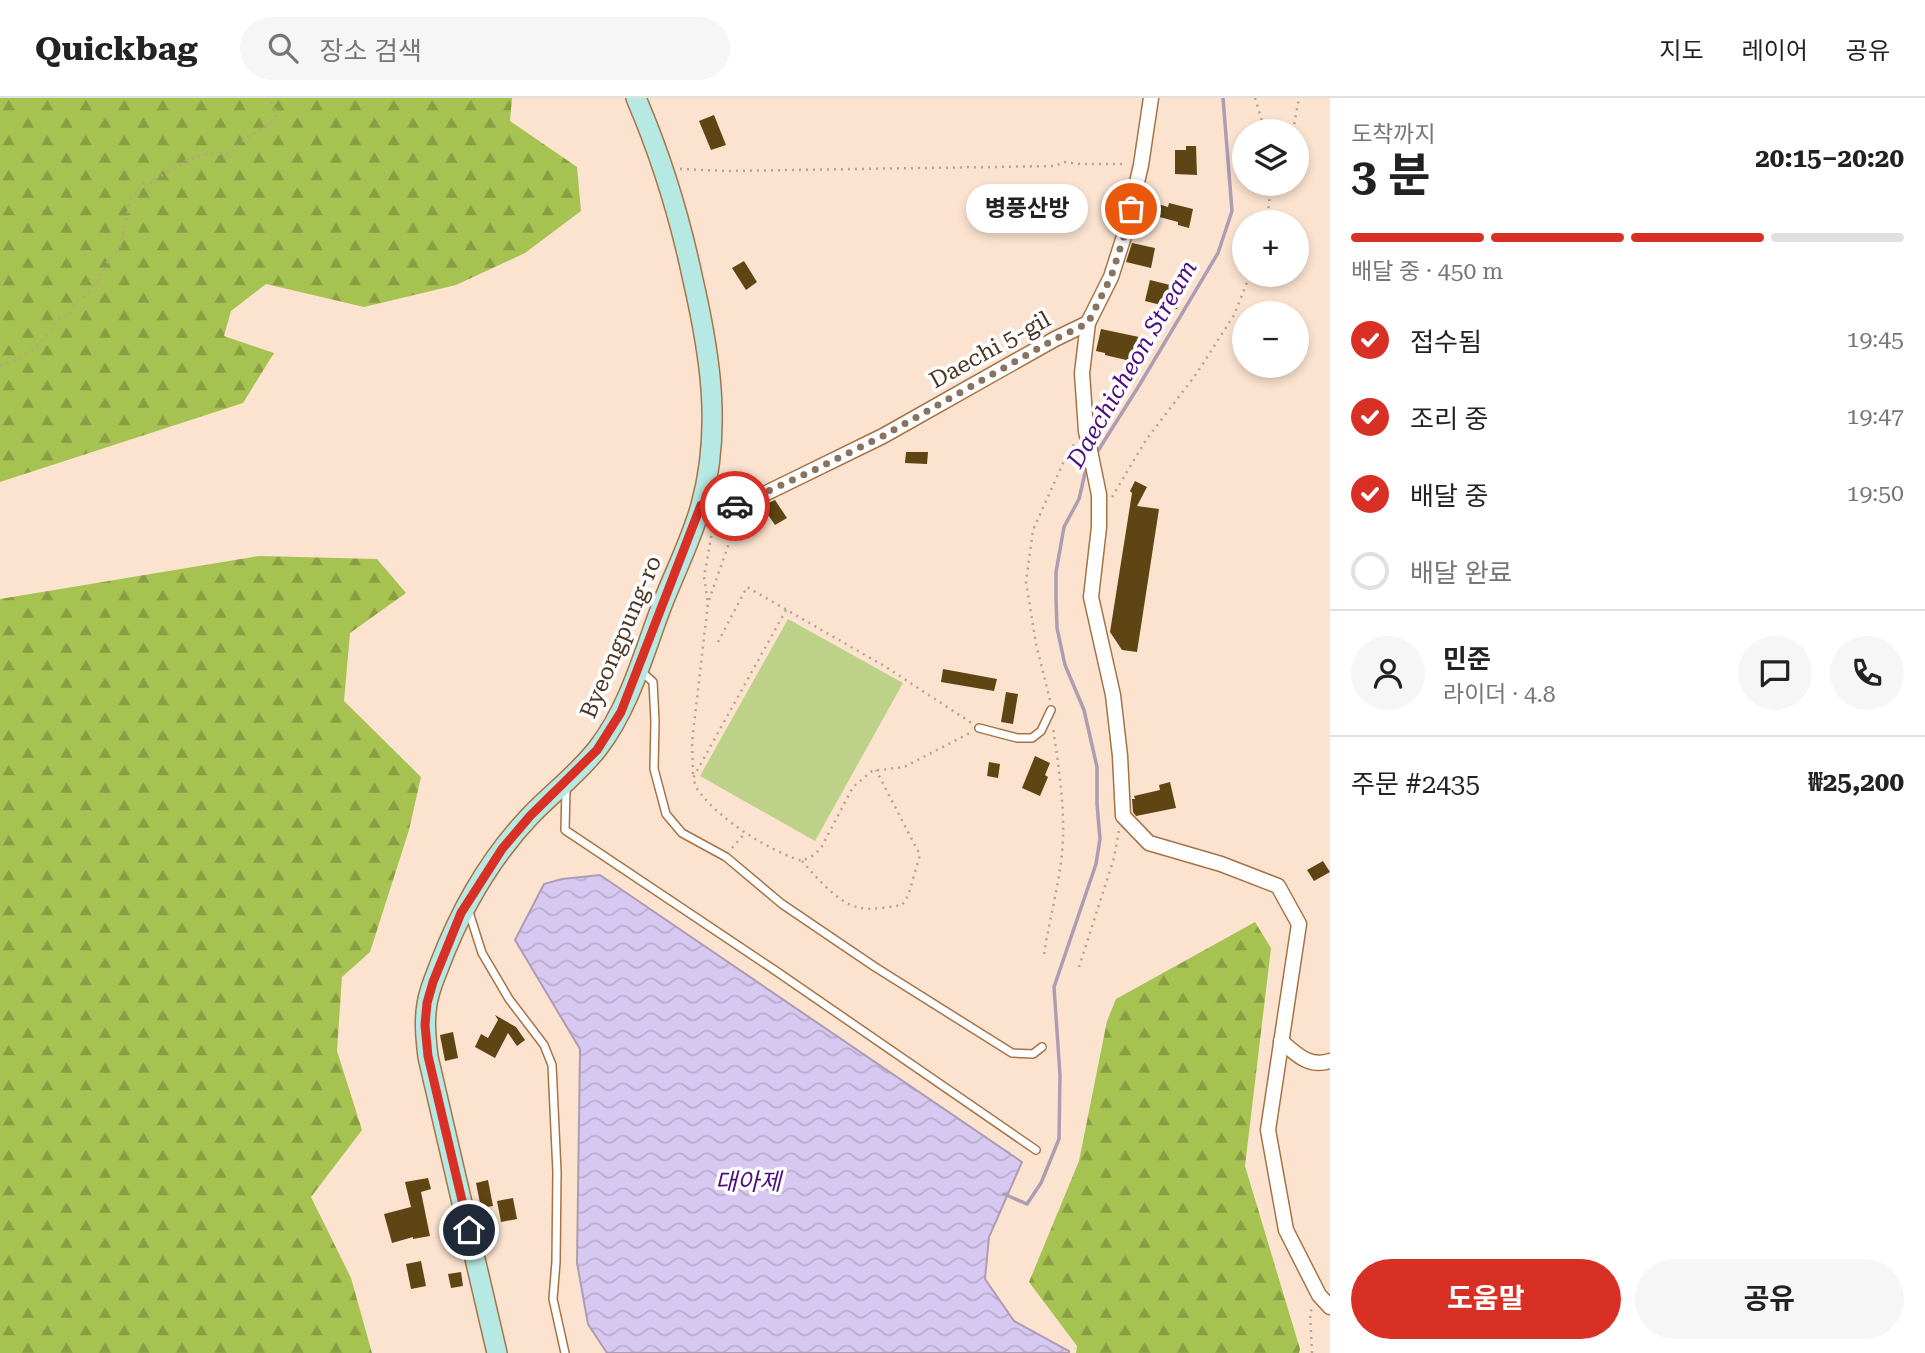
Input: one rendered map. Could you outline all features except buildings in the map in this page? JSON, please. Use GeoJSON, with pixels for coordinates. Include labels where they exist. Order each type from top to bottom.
{"type":"FeatureCollection","features":[{"type":"Feature","properties":{"kind":"main road","name":"Byeongpung-ro"},"geometry":{"type":"LineString","coordinates":[[497,1353],[428,1056],[425,1025],[427,1003],[450,939],[466,905],[502,849],[530,816],[597,750],[608,735],[621,712],[709,507],[713,408],[705,332],[686,246],[636,98]]}},
{"type":"Feature","properties":{"kind":"street","name":"Daechi 5-gil"},"geometry":{"type":"LineString","coordinates":[[709,507],[728,508],[758,497],[883,436],[1088,323],[1111,277],[1119,253],[1141,165],[1151,98]]}},
{"type":"Feature","properties":{"kind":"street"},"geometry":{"type":"LineString","coordinates":[[1088,323],[1082,373],[1086,428],[1099,512],[1091,597],[1113,695],[1123,817],[1149,843],[1221,864],[1278,886],[1299,924],[1268,1130],[1286,1230],[1319,1295],[1330,1307]]}},
{"type":"Feature","properties":{"kind":"street"},"geometry":{"type":"LineString","coordinates":[[1282,1041],[1305,1060],[1322,1064],[1330,1061]]}},
{"type":"Feature","properties":{"kind":"lane"},"geometry":{"type":"LineString","coordinates":[[638,668],[653,682],[654,769],[666,814],[682,833],[726,857],[782,904],[875,968],[1012,1053],[1033,1054],[1042,1046]]}},
{"type":"Feature","properties":{"kind":"lane"},"geometry":{"type":"LineString","coordinates":[[979,728],[1017,738],[1032,738],[1041,731],[1051,710]]}},
{"type":"Feature","properties":{"kind":"lane"},"geometry":{"type":"LineString","coordinates":[[566,781],[565,830],[1036,1150]]}},
{"type":"Feature","properties":{"kind":"lane"},"geometry":{"type":"LineString","coordinates":[[466,905],[482,953],[509,999],[544,1045],[552,1065],[557,1172],[553,1299],[565,1353]]}},
{"type":"Feature","properties":{"kind":"path"},"geometry":{"type":"LineString","coordinates":[[0,366],[29,354],[46,338],[60,317],[68,316],[78,300],[88,293],[108,261],[120,248],[131,197],[140,192],[144,183],[150,183],[188,159],[208,154],[228,154],[247,136],[268,126],[275,118],[275,108],[267,98]]}},
{"type":"Feature","properties":{"kind":"path"},"geometry":{"type":"LineString","coordinates":[[1255,98],[1261,119]]}},
{"type":"Feature","properties":{"kind":"path"},"geometry":{"type":"LineString","coordinates":[[1295,119],[1299,98]]}},
{"type":"Feature","properties":{"kind":"path"},"geometry":{"type":"LineString","coordinates":[[664,175],[676,169],[726,171],[1055,166],[1064,162],[1141,165]]}},
{"type":"Feature","properties":{"kind":"path"},"geometry":{"type":"LineString","coordinates":[[1099,512],[1117,491],[1146,440],[1197,373],[1227,327],[1245,287]]}},
{"type":"Feature","properties":{"kind":"path"},"geometry":{"type":"LineString","coordinates":[[1044,954],[1058,886],[1063,835],[1051,710],[1026,582],[1033,530],[1064,461],[1086,428]]}},
{"type":"Feature","properties":{"kind":"path"},"geometry":{"type":"LineString","coordinates":[[758,497],[734,530],[708,603],[692,742],[693,778],[698,791],[745,832],[791,858],[802,861],[842,900],[857,908],[880,908],[902,905],[908,896],[920,855],[876,770]]}},
{"type":"Feature","properties":{"kind":"path"},"geometry":{"type":"LineString","coordinates":[[708,603],[704,577],[709,507]]}},
{"type":"Feature","properties":{"kind":"path"},"geometry":{"type":"LineString","coordinates":[[718,642],[747,587],[886,667],[979,728],[904,767],[872,771],[853,788],[821,848],[802,861]]}},
{"type":"Feature","properties":{"kind":"path"},"geometry":{"type":"LineString","coordinates":[[693,778],[786,610]]}},
{"type":"Feature","properties":{"kind":"path"},"geometry":{"type":"LineString","coordinates":[[1079,967],[1114,858],[1123,817]]}},
{"type":"Feature","properties":{"kind":"path"},"geometry":{"type":"LineString","coordinates":[[726,857],[745,832]]}},
{"type":"Feature","properties":{"kind":"path"},"geometry":{"type":"LineString","coordinates":[[1312,1353],[1310,1313],[1319,1295]]}},
{"type":"Feature","properties":{"kind":"green space"},"geometry":{"type":"Polygon","coordinates":[[[0,98],[512,98],[510,121],[577,167],[581,211],[525,253],[456,285],[364,307],[266,284],[231,311],[224,336],[274,353],[243,403],[0,482],[0,98]]]}},
{"type":"Feature","properties":{"kind":"green space"},"geometry":{"type":"Polygon","coordinates":[[[259,556],[377,559],[406,593],[350,633],[344,701],[421,777],[409,830],[370,952],[342,977],[337,1051],[362,1130],[311,1197],[351,1278],[372,1353],[0,1353],[0,599],[259,556]]]}},
{"type":"Feature","properties":{"kind":"green space"},"geometry":{"type":"Polygon","coordinates":[[[788,619],[903,683],[815,841],[700,776],[788,619]]]}},
{"type":"Feature","properties":{"kind":"green space"},"geometry":{"type":"Polygon","coordinates":[[[1255,922],[1271,948],[1245,1166],[1299,1353],[1076,1353],[1077,1346],[1029,1282],[1079,1161],[1107,1021],[1116,999],[1255,922]]]}},
{"type":"Feature","properties":{"kind":"water","name":"대아제"},"geometry":{"type":"Polygon","coordinates":[[[600,875],[1022,1162],[989,1237],[985,1279],[1014,1321],[1069,1353],[607,1353],[588,1324],[577,1263],[580,1049],[515,940],[544,884],[600,875]]]}},
{"type":"Feature","properties":{"kind":"waterway","name":"Daechicheon Stream"},"geometry":{"type":"LineString","coordinates":[[1096,454],[1218,253],[1232,211],[1223,98]]}},
{"type":"Feature","properties":{"kind":"waterway","name":"Daechicheon Stream"},"geometry":{"type":"LineString","coordinates":[[1004,1194],[1027,1204],[1041,1183],[1059,1139],[1060,1075],[1054,987],[1096,864],[1100,839],[1097,767],[1084,710],[1065,665],[1057,628],[1056,598],[1056,572],[1064,527],[1079,499],[1088,467]]}},
{"type":"Feature","properties":{"kind":"way so far"},"geometry":{"type":"LineString","coordinates":[[735,506],[883,436],[1088,323],[1111,277],[1131,209]]}},
{"type":"Feature","properties":{"kind":"place","name":"병풍산방"},"geometry":{"type":"Point","coordinates":[1131,209]}},
{"type":"Feature","properties":{"kind":"route"},"geometry":{"type":"LineString","coordinates":[[469,1230],[428,1056],[425,1025],[433,982],[461,913],[502,849],[530,816],[597,750],[621,712],[701,505],[710,509],[735,506]]}}]}
